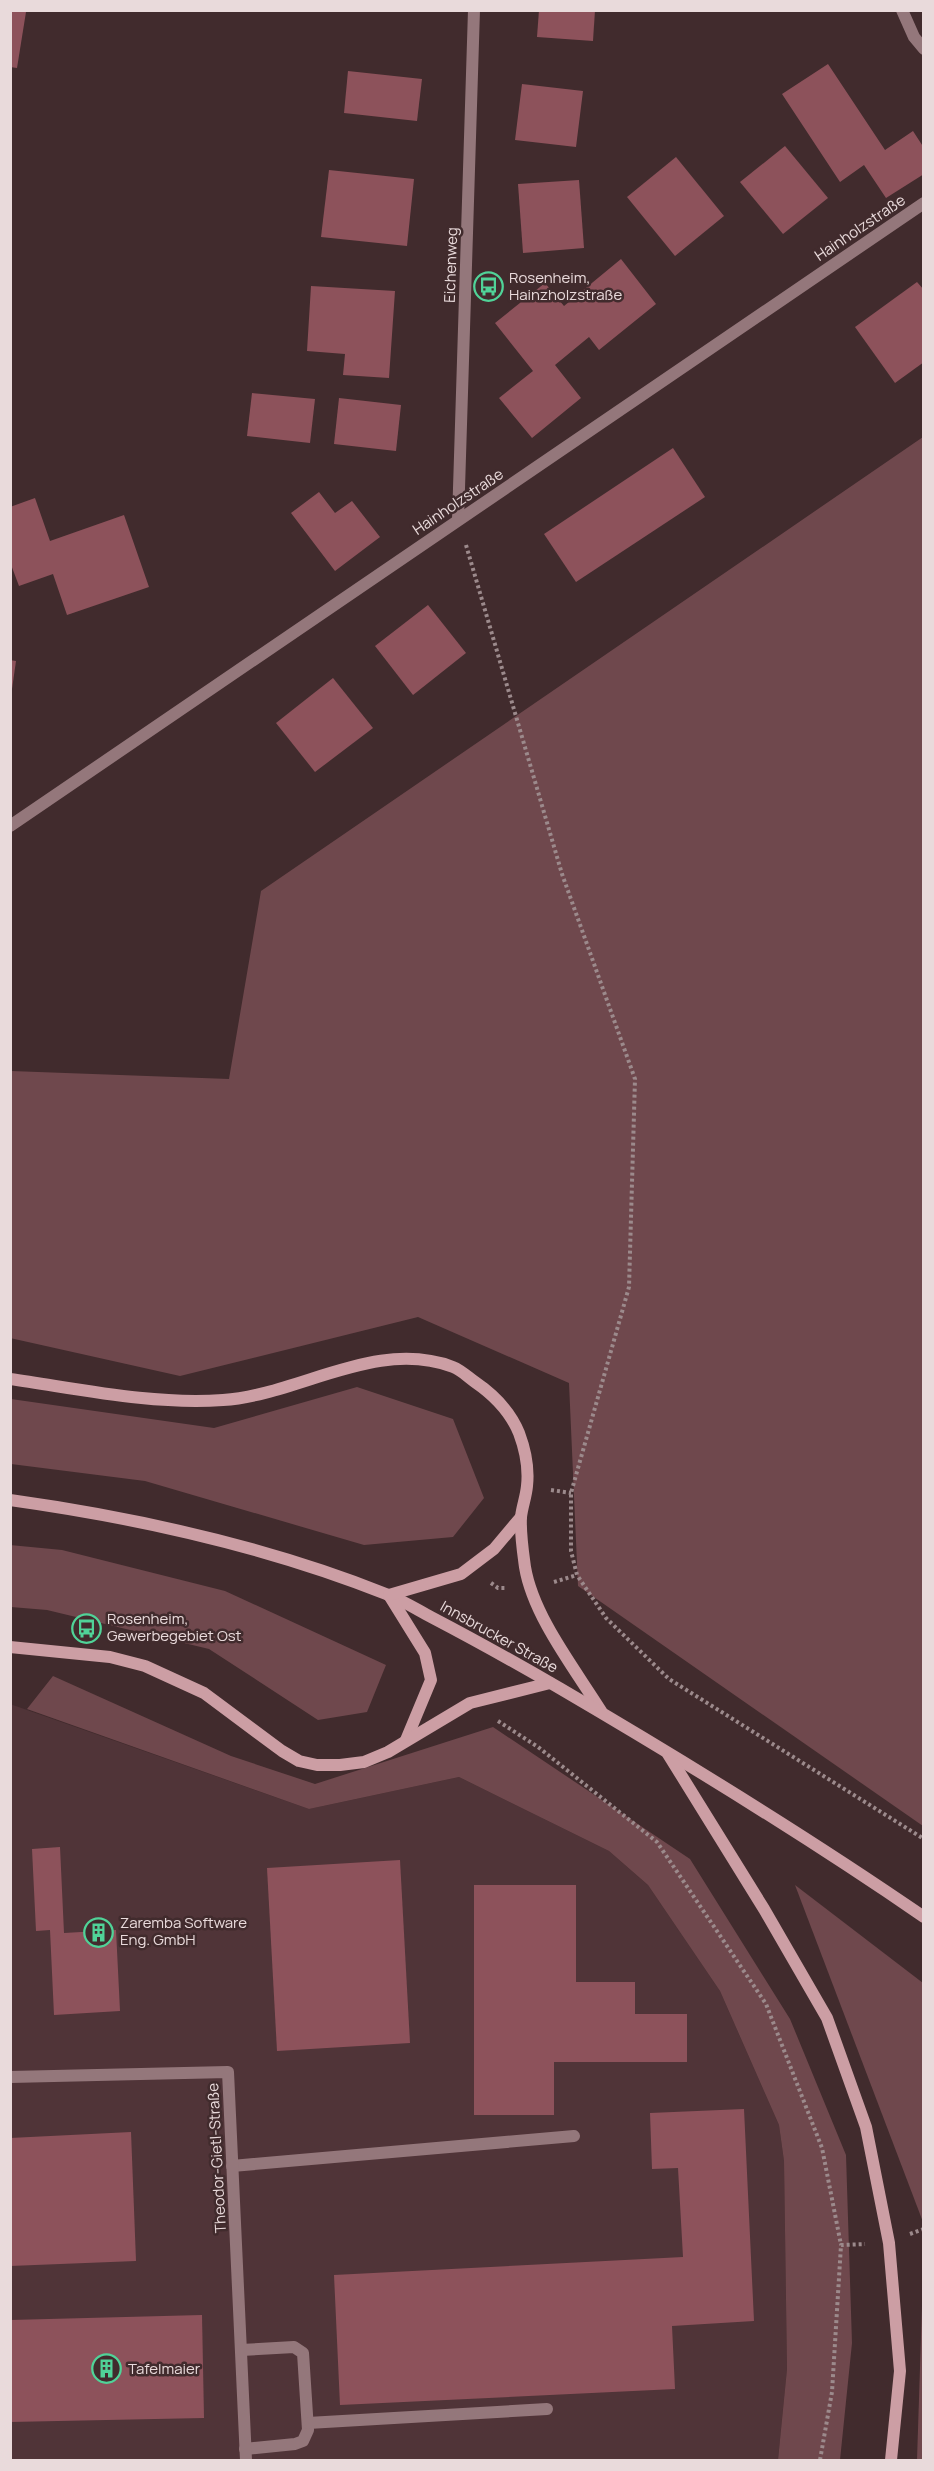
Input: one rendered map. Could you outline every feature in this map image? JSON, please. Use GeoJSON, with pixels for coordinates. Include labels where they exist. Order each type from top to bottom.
{"type":"FeatureCollection","features":[{"type":"Feature","properties":{"kind":"main road"},"geometry":{"type":"LineString","coordinates":[[10,1379],[182,1401],[224,1400],[264,1394],[363,1364],[395,1358],[426,1360],[454,1367],[501,1402],[518,1431],[526,1457],[528,1485],[521,1517],[525,1569],[535,1599],[553,1635],[601,1712]]}},
{"type":"Feature","properties":{"kind":"main road","name":"Innsbrucker Straße"},"geometry":{"type":"LineString","coordinates":[[10,1500],[79,1510],[214,1538],[320,1570],[389,1595],[484,1644],[666,1751],[853,1869],[924,1917]]}},
{"type":"Feature","properties":{"kind":"main road"},"geometry":{"type":"LineString","coordinates":[[406,1740],[431,1680],[425,1653],[389,1595],[461,1574],[494,1548],[521,1517]]}},
{"type":"Feature","properties":{"kind":"main road"},"geometry":{"type":"LineString","coordinates":[[10,1647],[110,1657],[145,1666],[204,1693],[282,1751],[299,1761],[317,1765],[364,1762],[388,1752],[470,1703],[550,1683]]}},
{"type":"Feature","properties":{"kind":"main road"},"geometry":{"type":"LineString","coordinates":[[666,1751],[765,1909],[827,2019],[866,2127],[889,2243],[900,2371],[891,2460]]}},
{"type":"Feature","properties":{"kind":"street","name":"Eichenweg"},"geometry":{"type":"LineString","coordinates":[[458,520],[474,10]]}},
{"type":"Feature","properties":{"kind":"street"},"geometry":{"type":"LineString","coordinates":[[902,10],[914,37],[924,49]]}},
{"type":"Feature","properties":{"kind":"street","name":"Hainholzstraße"},"geometry":{"type":"LineString","coordinates":[[10,826],[924,203]]}},
{"type":"Feature","properties":{"kind":"street","name":"Theodor-Gietl-Straße"},"geometry":{"type":"LineString","coordinates":[[10,2077],[228,2072],[246,2455]]}},
{"type":"Feature","properties":{"kind":"street"},"geometry":{"type":"LineString","coordinates":[[232,2166],[574,2136]]}},
{"type":"Feature","properties":{"kind":"street"},"geometry":{"type":"LineString","coordinates":[[241,2350],[294,2348],[303,2353],[308,2423],[307,2435],[303,2441],[246,2455]]}},
{"type":"Feature","properties":{"kind":"street"},"geometry":{"type":"LineString","coordinates":[[308,2423],[547,2409]]}},
{"type":"Feature","properties":{"kind":"path"},"geometry":{"type":"LineString","coordinates":[[458,520],[562,874],[635,1079],[629,1287],[571,1493],[571,1551],[577,1575],[606,1618],[669,1679],[924,1839]]}},
{"type":"Feature","properties":{"kind":"path"},"geometry":{"type":"LineString","coordinates":[[470,1703],[538,1748],[657,1842],[766,2004],[822,2148],[841,2245],[831,2392],[820,2460]]}},
{"type":"Feature","properties":{"kind":"path"},"geometry":{"type":"LineString","coordinates":[[841,2245],[889,2243]]}},
{"type":"Feature","properties":{"kind":"shaded area"},"geometry":{"type":"Polygon","coordinates":[[[923,437],[923,1826],[578,1586],[569,1383],[418,1317],[180,1376],[10,1338],[11,1071],[229,1079],[261,891],[923,437]]]}},
{"type":"Feature","properties":{"kind":"shaded area"},"geometry":{"type":"Polygon","coordinates":[[[357,1387],[453,1419],[484,1498],[453,1537],[364,1545],[145,1481],[11,1464],[11,1399],[214,1428],[357,1387]]]}},
{"type":"Feature","properties":{"kind":"shaded area"},"geometry":{"type":"Polygon","coordinates":[[[10,1545],[62,1550],[225,1591],[386,1665],[367,1712],[318,1720],[209,1649],[47,1610],[11,1607],[10,1545]]]}},
{"type":"Feature","properties":{"kind":"shaded area"},"geometry":{"type":"Polygon","coordinates":[[[53,1676],[231,1756],[315,1784],[493,1727],[690,1859],[790,2019],[846,2155],[852,2343],[840,2460],[778,2460],[787,2369],[784,2161],[779,2125],[720,1991],[648,1885],[609,1851],[459,1777],[309,1809],[27,1709],[53,1676]]]}},
{"type":"Feature","properties":{"kind":"shaded area"},"geometry":{"type":"Polygon","coordinates":[[[10,1704],[309,1809],[459,1777],[609,1851],[648,1885],[720,1991],[779,2125],[784,2161],[787,2369],[778,2460],[11,2460],[10,1704]]]}},
{"type":"Feature","properties":{"kind":"shaded area"},"geometry":{"type":"Polygon","coordinates":[[[795,1885],[923,1983],[923,2222],[795,1885]]]}},
{"type":"Feature","properties":{"kind":"shaded area"},"geometry":{"type":"Polygon","coordinates":[[[923,2275],[924,2460],[917,2460],[923,2275]]]}},
{"type":"Feature","properties":{"kind":"building"},"geometry":{"type":"Polygon","coordinates":[[[10,10],[26,12],[17,68],[10,67],[10,10]]]}},
{"type":"Feature","properties":{"kind":"building"},"geometry":{"type":"Polygon","coordinates":[[[539,10],[595,10],[593,41],[537,37],[539,10]]]}},
{"type":"Feature","properties":{"kind":"building"},"geometry":{"type":"Polygon","coordinates":[[[828,64],[885,150],[913,131],[924,148],[924,174],[886,198],[864,165],[840,182],[782,94],[828,64]]]}},
{"type":"Feature","properties":{"kind":"building"},"geometry":{"type":"Polygon","coordinates":[[[348,71],[422,79],[417,121],[344,113],[348,71]]]}},
{"type":"Feature","properties":{"kind":"building"},"geometry":{"type":"Polygon","coordinates":[[[522,84],[583,91],[576,147],[515,140],[522,84]]]}},
{"type":"Feature","properties":{"kind":"building"},"geometry":{"type":"Polygon","coordinates":[[[785,146],[828,198],[783,234],[740,182],[785,146]]]}},
{"type":"Feature","properties":{"kind":"building"},"geometry":{"type":"Polygon","coordinates":[[[676,157],[724,216],[675,256],[627,197],[676,157]]]}},
{"type":"Feature","properties":{"kind":"building"},"geometry":{"type":"Polygon","coordinates":[[[329,170],[414,179],[407,246],[321,237],[329,170]]]}},
{"type":"Feature","properties":{"kind":"building"},"geometry":{"type":"Polygon","coordinates":[[[579,180],[584,248],[523,253],[518,184],[579,180]]]}},
{"type":"Feature","properties":{"kind":"building"},"geometry":{"type":"Polygon","coordinates":[[[621,259],[656,304],[599,350],[589,337],[555,365],[581,398],[532,438],[499,398],[533,371],[495,323],[545,283],[564,306],[621,259]]]}},
{"type":"Feature","properties":{"kind":"building"},"geometry":{"type":"Polygon","coordinates":[[[917,282],[924,290],[924,362],[895,383],[855,327],[917,282]]]}},
{"type":"Feature","properties":{"kind":"building"},"geometry":{"type":"Polygon","coordinates":[[[311,286],[395,291],[389,378],[343,375],[345,354],[307,351],[311,286]]]}},
{"type":"Feature","properties":{"kind":"building"},"geometry":{"type":"Polygon","coordinates":[[[252,393],[315,399],[310,443],[247,436],[252,393]]]}},
{"type":"Feature","properties":{"kind":"building"},"geometry":{"type":"Polygon","coordinates":[[[339,398],[401,405],[396,451],[334,444],[339,398]]]}},
{"type":"Feature","properties":{"kind":"building"},"geometry":{"type":"Polygon","coordinates":[[[673,448],[705,497],[576,582],[544,534],[673,448]]]}},
{"type":"Feature","properties":{"kind":"building"},"geometry":{"type":"Polygon","coordinates":[[[319,492],[335,513],[352,501],[380,537],[335,571],[291,513],[319,492]]]}},
{"type":"Feature","properties":{"kind":"building"},"geometry":{"type":"Polygon","coordinates":[[[35,498],[50,541],[124,515],[149,587],[67,615],[53,574],[19,586],[10,562],[10,507],[35,498]]]}},
{"type":"Feature","properties":{"kind":"building"},"geometry":{"type":"Polygon","coordinates":[[[428,605],[466,653],[413,695],[375,646],[428,605]]]}},
{"type":"Feature","properties":{"kind":"building"},"geometry":{"type":"Polygon","coordinates":[[[10,660],[16,661],[12,689],[10,689],[10,660]]]}},
{"type":"Feature","properties":{"kind":"building"},"geometry":{"type":"Polygon","coordinates":[[[333,678],[373,728],[315,772],[276,723],[333,678]]]}},
{"type":"Feature","properties":{"kind":"building","name":"Zaremba Software Eng. GmbH"},"geometry":{"type":"Polygon","coordinates":[[[60,1847],[64,1933],[116,1930],[120,2011],[54,2015],[50,1930],[36,1931],[32,1849],[60,1847]]]}},
{"type":"Feature","properties":{"kind":"building"},"geometry":{"type":"Polygon","coordinates":[[[400,1860],[410,2043],[277,2051],[267,1868],[400,1860]]]}},
{"type":"Feature","properties":{"kind":"building"},"geometry":{"type":"Polygon","coordinates":[[[474,1885],[576,1885],[576,1982],[635,1982],[635,2014],[687,2014],[687,2062],[554,2062],[554,2115],[474,2115],[474,1885]]]}},
{"type":"Feature","properties":{"kind":"building"},"geometry":{"type":"Polygon","coordinates":[[[744,2109],[754,2321],[672,2326],[675,2389],[340,2405],[334,2275],[683,2257],[678,2168],[652,2169],[650,2113],[744,2109]]]}},
{"type":"Feature","properties":{"kind":"building"},"geometry":{"type":"Polygon","coordinates":[[[131,2132],[136,2261],[10,2266],[10,2138],[131,2132]]]}},
{"type":"Feature","properties":{"kind":"building","name":"Tafelmaier"},"geometry":{"type":"Polygon","coordinates":[[[202,2315],[204,2418],[10,2422],[10,2320],[202,2315]]]}},
{"type":"Feature","properties":{"kind":"place","name":"Rosenheim, Hainzholzstraße"},"geometry":{"type":"Point","coordinates":[488,287]}},
{"type":"Feature","properties":{"kind":"place","name":"Rosenheim, Gewerbegebiet Ost"},"geometry":{"type":"Point","coordinates":[86,1628]}},
{"type":"Feature","properties":{"kind":"place","name":"Zaremba Software Eng. GmbH"},"geometry":{"type":"Point","coordinates":[99,1932]}},
{"type":"Feature","properties":{"kind":"place","name":"Tafelmaier"},"geometry":{"type":"Point","coordinates":[107,2369]}}]}
